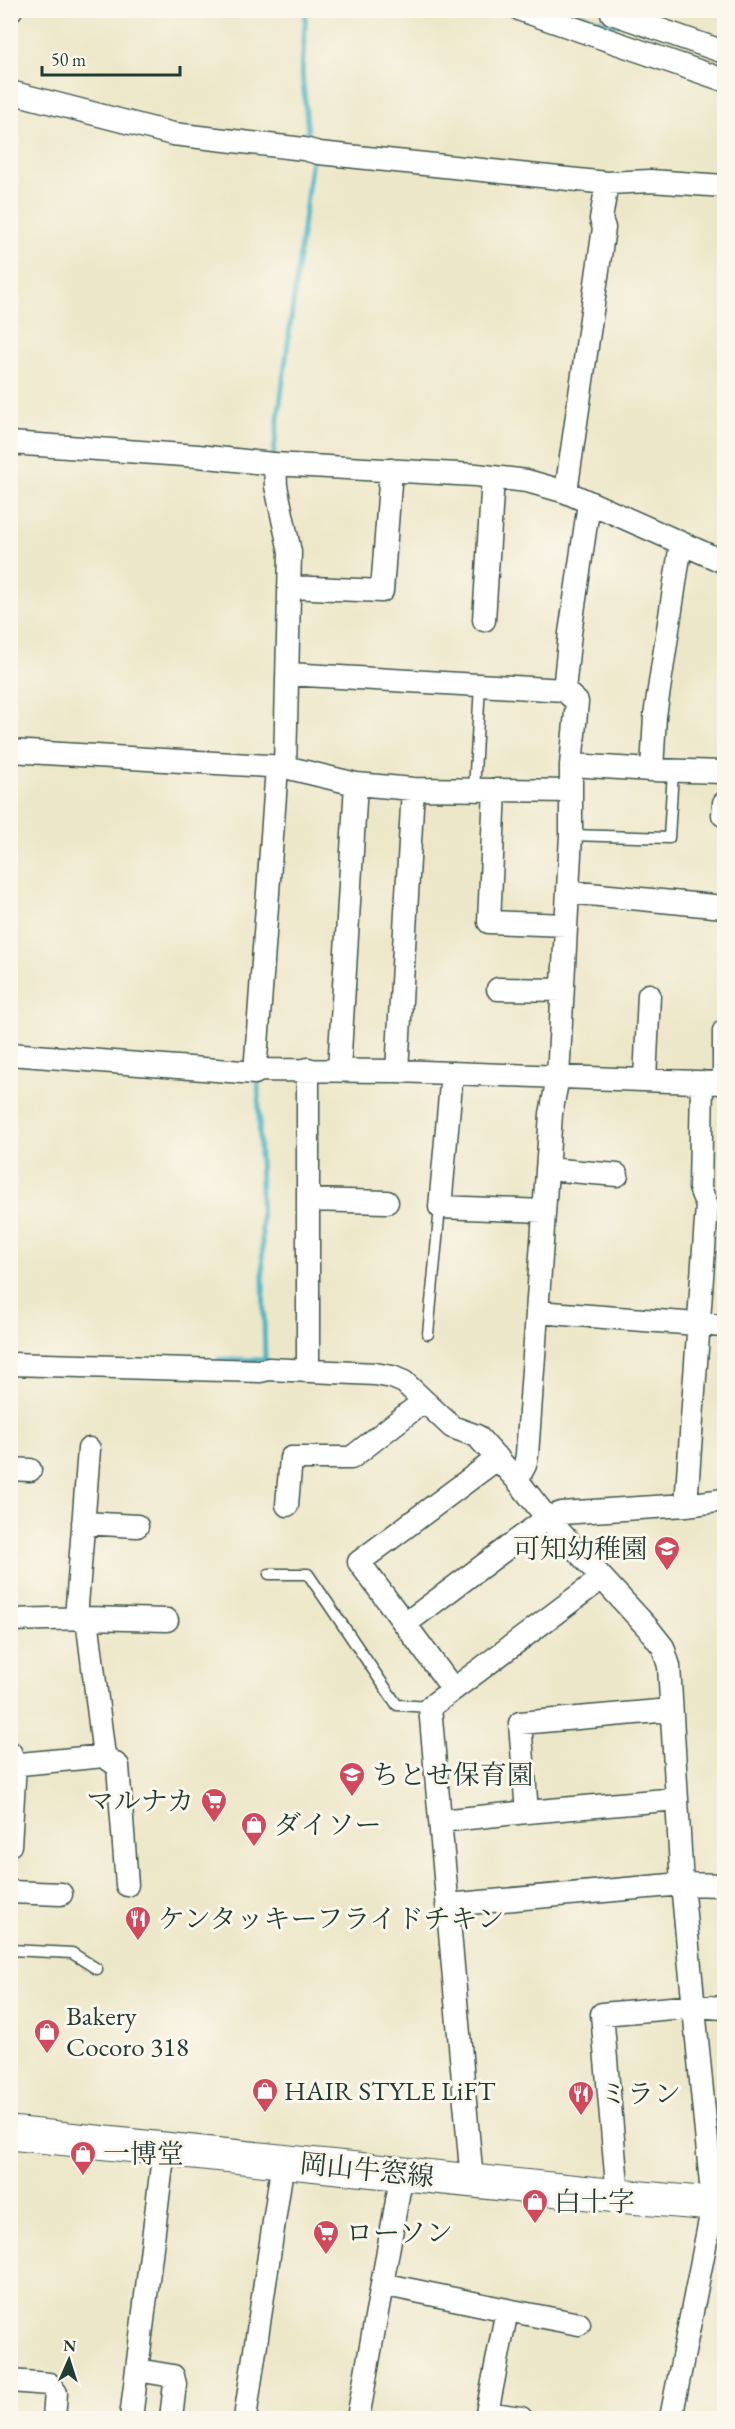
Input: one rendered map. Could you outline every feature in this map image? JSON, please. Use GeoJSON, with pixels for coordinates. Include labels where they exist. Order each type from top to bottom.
{"type":"FeatureCollection","features":[{"type":"Feature","properties":{"kind":"main road","name":"岡山牛窓線"},"geometry":{"type":"LineString","coordinates":[[10,2133],[99,2134],[164,2149],[210,2146],[283,2161],[719,2205]]}},
{"type":"Feature","properties":{"kind":"street"},"geometry":{"type":"LineString","coordinates":[[521,10],[609,23],[662,20],[724,52]]}},
{"type":"Feature","properties":{"kind":"street"},"geometry":{"type":"LineString","coordinates":[[609,23],[724,80]]}},
{"type":"Feature","properties":{"kind":"street"},"geometry":{"type":"LineString","coordinates":[[10,92],[173,134],[607,183],[650,180],[724,186]]}},
{"type":"Feature","properties":{"kind":"street"},"geometry":{"type":"LineString","coordinates":[[566,492],[604,228],[601,219],[607,183]]}},
{"type":"Feature","properties":{"kind":"street"},"geometry":{"type":"LineString","coordinates":[[10,443],[527,481],[566,492],[724,562]]}},
{"type":"Feature","properties":{"kind":"street"},"geometry":{"type":"LineString","coordinates":[[258,1070],[288,674],[290,552],[273,464]]}},
{"type":"Feature","properties":{"kind":"street"},"geometry":{"type":"LineString","coordinates":[[289,586],[382,591],[391,470]]}},
{"type":"Feature","properties":{"kind":"street"},"geometry":{"type":"LineString","coordinates":[[484,620],[493,477]]}},
{"type":"Feature","properties":{"kind":"street"},"geometry":{"type":"LineString","coordinates":[[564,690],[589,503]]}},
{"type":"Feature","properties":{"kind":"street"},"geometry":{"type":"LineString","coordinates":[[663,770],[655,716],[681,543]]}},
{"type":"Feature","properties":{"kind":"street"},"geometry":{"type":"LineString","coordinates":[[288,674],[564,690],[577,702],[571,765],[571,835],[558,1077],[551,1114],[526,1455],[517,1480]]}},
{"type":"Feature","properties":{"kind":"street"},"geometry":{"type":"LineString","coordinates":[[10,751],[281,767],[356,784],[413,789],[570,791]]}},
{"type":"Feature","properties":{"kind":"street"},"geometry":{"type":"LineString","coordinates":[[571,765],[724,772]]}},
{"type":"Feature","properties":{"kind":"street"},"geometry":{"type":"LineString","coordinates":[[339,1070],[356,784]]}},
{"type":"Feature","properties":{"kind":"street"},"geometry":{"type":"LineString","coordinates":[[397,1071],[413,789]]}},
{"type":"Feature","properties":{"kind":"street"},"geometry":{"type":"LineString","coordinates":[[484,790],[489,922],[566,925]]}},
{"type":"Feature","properties":{"kind":"street"},"geometry":{"type":"LineString","coordinates":[[568,892],[724,907]]}},
{"type":"Feature","properties":{"kind":"street"},"geometry":{"type":"LineString","coordinates":[[498,989],[562,990]]}},
{"type":"Feature","properties":{"kind":"street"},"geometry":{"type":"LineString","coordinates":[[645,1080],[649,995]]}},
{"type":"Feature","properties":{"kind":"street"},"geometry":{"type":"LineString","coordinates":[[686,1505],[707,1206],[700,1188],[724,1031]]}},
{"type":"Feature","properties":{"kind":"street"},"geometry":{"type":"LineString","coordinates":[[10,1054],[255,1073],[258,1070],[274,1068],[717,1082]]}},
{"type":"Feature","properties":{"kind":"street"},"geometry":{"type":"LineString","coordinates":[[308,1069],[308,1365]]}},
{"type":"Feature","properties":{"kind":"street"},"geometry":{"type":"LineString","coordinates":[[452,1073],[440,1207],[544,1210]]}},
{"type":"Feature","properties":{"kind":"street"},"geometry":{"type":"LineString","coordinates":[[547,1169],[617,1175]]}},
{"type":"Feature","properties":{"kind":"street"},"geometry":{"type":"LineString","coordinates":[[308,1200],[387,1202]]}},
{"type":"Feature","properties":{"kind":"street"},"geometry":{"type":"LineString","coordinates":[[537,1312],[724,1326]]}},
{"type":"Feature","properties":{"kind":"street"},"geometry":{"type":"LineString","coordinates":[[10,1364],[308,1365],[392,1377],[404,1382],[452,1427],[477,1436],[663,1647],[669,1666],[682,1884],[719,2205],[671,2418]]}},
{"type":"Feature","properties":{"kind":"street"},"geometry":{"type":"LineString","coordinates":[[287,1505],[291,1458],[351,1458],[424,1401]]}},
{"type":"Feature","properties":{"kind":"street"},"geometry":{"type":"LineString","coordinates":[[89,1449],[83,1523],[82,1618],[104,1756]]}},
{"type":"Feature","properties":{"kind":"street"},"geometry":{"type":"LineString","coordinates":[[453,1689],[359,1562],[498,1458]]}},
{"type":"Feature","properties":{"kind":"street"},"geometry":{"type":"LineString","coordinates":[[405,1624],[547,1518],[561,1513],[686,1505],[724,1500]]}},
{"type":"Feature","properties":{"kind":"street"},"geometry":{"type":"LineString","coordinates":[[83,1523],[137,1526]]}},
{"type":"Feature","properties":{"kind":"street"},"geometry":{"type":"LineString","coordinates":[[472,2181],[430,1707],[602,1578]]}},
{"type":"Feature","properties":{"kind":"street"},"geometry":{"type":"LineString","coordinates":[[10,1620],[82,1618],[167,1620]]}},
{"type":"Feature","properties":{"kind":"street"},"geometry":{"type":"LineString","coordinates":[[528,1812],[520,1723],[670,1710]]}},
{"type":"Feature","properties":{"kind":"street"},"geometry":{"type":"LineString","coordinates":[[10,1845],[12,1760],[104,1756],[118,1766],[127,1885]]}},
{"type":"Feature","properties":{"kind":"street"},"geometry":{"type":"LineString","coordinates":[[440,1821],[676,1799]]}},
{"type":"Feature","properties":{"kind":"street"},"geometry":{"type":"LineString","coordinates":[[447,1905],[682,1884],[724,1885]]}},
{"type":"Feature","properties":{"kind":"street"},"geometry":{"type":"LineString","coordinates":[[10,1892],[61,1894]]}},
{"type":"Feature","properties":{"kind":"street"},"geometry":{"type":"LineString","coordinates":[[618,2196],[602,2014],[695,2006],[724,2008]]}},
{"type":"Feature","properties":{"kind":"street"},"geometry":{"type":"LineString","coordinates":[[131,2418],[164,2149]]}},
{"type":"Feature","properties":{"kind":"street"},"geometry":{"type":"LineString","coordinates":[[245,2418],[283,2161]]}},
{"type":"Feature","properties":{"kind":"street"},"geometry":{"type":"LineString","coordinates":[[358,2418],[402,2173]]}},
{"type":"Feature","properties":{"kind":"street"},"geometry":{"type":"LineString","coordinates":[[382,2284],[579,2324]]}},
{"type":"Feature","properties":{"kind":"street"},"geometry":{"type":"LineString","coordinates":[[507,2310],[487,2416],[521,2418]]}},
{"type":"Feature","properties":{"kind":"street"},"geometry":{"type":"LineString","coordinates":[[137,2370],[173,2376],[175,2384],[171,2418]]}},
{"type":"Feature","properties":{"kind":"street"},"geometry":{"type":"LineString","coordinates":[[10,2381],[49,2384],[56,2393],[54,2418]]}},
{"type":"Feature","properties":{"kind":"lane"},"geometry":{"type":"LineString","coordinates":[[480,685],[484,790]]}},
{"type":"Feature","properties":{"kind":"lane"},"geometry":{"type":"LineString","coordinates":[[571,835],[669,838],[663,770]]}},
{"type":"Feature","properties":{"kind":"lane"},"geometry":{"type":"LineString","coordinates":[[428,1334],[440,1207]]}},
{"type":"Feature","properties":{"kind":"lane"},"geometry":{"type":"LineString","coordinates":[[269,1574],[308,1574],[397,1705],[430,1707]]}},
{"type":"Feature","properties":{"kind":"lane"},"geometry":{"type":"LineString","coordinates":[[10,1950],[72,1953],[97,1969]]}},
{"type":"Feature","properties":{"kind":"waterway"},"geometry":{"type":"LineString","coordinates":[[306,10],[302,72],[309,143]]}},
{"type":"Feature","properties":{"kind":"waterway"},"geometry":{"type":"LineString","coordinates":[[569,10],[616,26]]}},
{"type":"Feature","properties":{"kind":"waterway"},"geometry":{"type":"LineString","coordinates":[[273,458],[312,158]]}},
{"type":"Feature","properties":{"kind":"waterway"},"geometry":{"type":"LineString","coordinates":[[258,1076],[265,1360]]}},
{"type":"Feature","properties":{"kind":"waterway"},"geometry":{"type":"LineString","coordinates":[[219,1359],[267,1360]]}},
{"type":"Feature","properties":{"kind":"place","name":"可知幼稚園"},"geometry":{"type":"Point","coordinates":[667,1572]}},
{"type":"Feature","properties":{"kind":"place","name":"ちとせ保育園"},"geometry":{"type":"Point","coordinates":[352,1798]}},
{"type":"Feature","properties":{"kind":"place","name":"マルナカ"},"geometry":{"type":"Point","coordinates":[214,1824]}},
{"type":"Feature","properties":{"kind":"place","name":"ダイソー"},"geometry":{"type":"Point","coordinates":[254,1848]}},
{"type":"Feature","properties":{"kind":"place","name":"ケンタッキーフライドチキン"},"geometry":{"type":"Point","coordinates":[138,1942]}},
{"type":"Feature","properties":{"kind":"place","name":"Bakery Cocoro 318"},"geometry":{"type":"Point","coordinates":[47,2055]}},
{"type":"Feature","properties":{"kind":"place","name":"HAIR STYLE LiFT"},"geometry":{"type":"Point","coordinates":[265,2114]}},
{"type":"Feature","properties":{"kind":"place","name":"ミラン"},"geometry":{"type":"Point","coordinates":[581,2117]}},
{"type":"Feature","properties":{"kind":"place","name":"一博堂"},"geometry":{"type":"Point","coordinates":[83,2177]}},
{"type":"Feature","properties":{"kind":"place","name":"白十字"},"geometry":{"type":"Point","coordinates":[535,2225]}},
{"type":"Feature","properties":{"kind":"place","name":"ローソン"},"geometry":{"type":"Point","coordinates":[326,2256]}}]}
